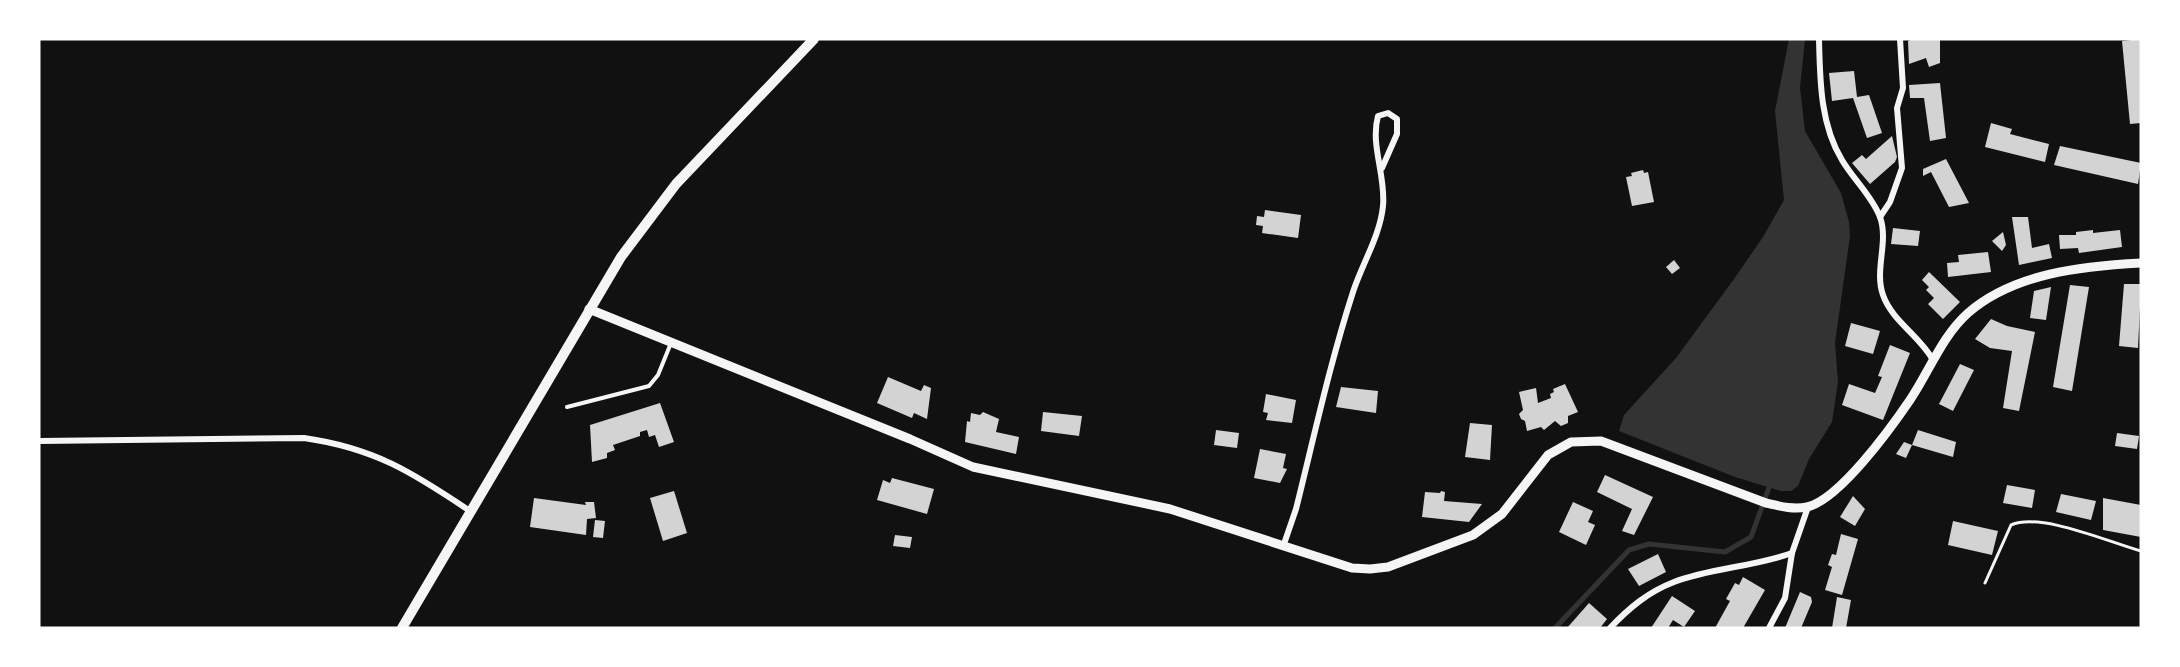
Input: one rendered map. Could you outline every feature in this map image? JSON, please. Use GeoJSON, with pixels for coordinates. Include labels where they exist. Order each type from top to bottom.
{"type":"FeatureCollection","features":[{"type":"Feature","properties":{"kind":"main road"},"geometry":{"type":"LineString","coordinates":[[402,628],[621,257],[676,184],[814,39]]}},
{"type":"Feature","properties":{"kind":"street"},"geometry":{"type":"LineString","coordinates":[[1819,39],[1820,84],[1827,123],[1841,158],[1880,217],[1884,239],[1880,268],[1883,294],[1893,314],[1924,343],[1934,360]]}},
{"type":"Feature","properties":{"kind":"street"},"geometry":{"type":"LineString","coordinates":[[1880,217],[1890,202],[1902,168],[1897,108],[1903,88],[1900,39]]}},
{"type":"Feature","properties":{"kind":"street"},"geometry":{"type":"LineString","coordinates":[[1284,544],[1296,509],[1353,291],[1379,224],[1383,205],[1382,168],[1374,130],[1378,116],[1388,113],[1397,119],[1397,134],[1382,168]]}},
{"type":"Feature","properties":{"kind":"street"},"geometry":{"type":"LineString","coordinates":[[589,309],[910,439],[974,468],[1056,487],[1170,508],[1352,568],[1388,567],[1473,535],[1502,513],[1548,455],[1571,442],[1601,441],[1766,503],[1787,507],[1808,507],[1828,497],[1848,479],[1910,400],[1934,360],[1968,313],[2014,285],[2071,270],[2141,263]]}},
{"type":"Feature","properties":{"kind":"street"},"geometry":{"type":"LineString","coordinates":[[39,441],[304,438],[336,442],[369,452],[412,472],[470,511]]}},
{"type":"Feature","properties":{"kind":"street"},"geometry":{"type":"LineString","coordinates":[[1769,628],[1785,598],[1792,553],[1808,507]]}},
{"type":"Feature","properties":{"kind":"street"},"geometry":{"type":"LineString","coordinates":[[1610,628],[1630,607],[1677,581],[1750,566],[1792,553]]}},
{"type":"Feature","properties":{"kind":"lane"},"geometry":{"type":"LineString","coordinates":[[567,407],[650,386],[658,375],[671,342]]}},
{"type":"Feature","properties":{"kind":"path"},"geometry":{"type":"LineString","coordinates":[[1985,583],[2011,525],[2022,520],[2070,528],[2141,551]]}},
{"type":"Feature","properties":{"kind":"shaded area"},"geometry":{"type":"Polygon","coordinates":[[[1789,39],[1805,39],[1800,88],[1805,131],[1841,193],[1849,222],[1850,236],[1835,343],[1838,382],[1832,422],[1809,459],[1798,486],[1791,491],[1781,491],[1735,477],[1619,431],[1624,415],[1676,358],[1734,279],[1763,237],[1784,200],[1775,111],[1789,39]]]}},
{"type":"Feature","properties":{"kind":"building"},"geometry":{"type":"Polygon","coordinates":[[[1940,39],[1940,63],[1929,67],[1926,58],[1909,64],[1908,41],[1940,39]]]}},
{"type":"Feature","properties":{"kind":"building"},"geometry":{"type":"Polygon","coordinates":[[[2141,39],[2141,123],[2130,124],[2122,41],[2141,39]]]}},
{"type":"Feature","properties":{"kind":"building"},"geometry":{"type":"Polygon","coordinates":[[[1854,71],[1857,97],[1869,95],[1882,133],[1867,138],[1853,98],[1832,101],[1829,73],[1854,71]]]}},
{"type":"Feature","properties":{"kind":"building"},"geometry":{"type":"Polygon","coordinates":[[[1940,83],[1946,138],[1930,141],[1924,98],[1910,98],[1909,85],[1940,83]]]}},
{"type":"Feature","properties":{"kind":"building"},"geometry":{"type":"Polygon","coordinates":[[[1991,123],[2012,129],[2010,134],[2049,144],[2045,162],[1985,147],[1991,123]]]}},
{"type":"Feature","properties":{"kind":"building"},"geometry":{"type":"Polygon","coordinates":[[[1892,136],[1897,157],[1895,162],[1870,184],[1852,163],[1862,155],[1866,159],[1892,136]]]}},
{"type":"Feature","properties":{"kind":"building"},"geometry":{"type":"Polygon","coordinates":[[[2060,146],[2141,163],[2138,184],[2054,165],[2060,146]]]}},
{"type":"Feature","properties":{"kind":"building"},"geometry":{"type":"Polygon","coordinates":[[[1946,159],[1969,203],[1949,207],[1931,172],[1923,176],[1923,169],[1946,159]]]}},
{"type":"Feature","properties":{"kind":"building"},"geometry":{"type":"Polygon","coordinates":[[[1643,170],[1644,173],[1648,172],[1654,202],[1632,206],[1626,177],[1643,170]]]}},
{"type":"Feature","properties":{"kind":"building"},"geometry":{"type":"Polygon","coordinates":[[[1265,210],[1301,215],[1298,238],[1262,233],[1263,226],[1256,225],[1257,216],[1264,217],[1265,210]]]}},
{"type":"Feature","properties":{"kind":"building"},"geometry":{"type":"Polygon","coordinates":[[[2012,217],[2028,217],[2032,248],[2049,244],[2052,258],[2019,265],[2012,217]]]}},
{"type":"Feature","properties":{"kind":"building"},"geometry":{"type":"Polygon","coordinates":[[[1893,228],[1920,231],[1918,246],[1891,244],[1893,228]]]}},
{"type":"Feature","properties":{"kind":"building"},"geometry":{"type":"Polygon","coordinates":[[[2093,230],[2093,233],[2120,230],[2122,247],[2079,253],[2078,248],[2060,249],[2059,235],[2076,235],[2076,232],[2093,230]]]}},
{"type":"Feature","properties":{"kind":"building"},"geometry":{"type":"Polygon","coordinates":[[[2003,232],[2006,245],[2002,251],[1992,241],[2003,232]]]}},
{"type":"Feature","properties":{"kind":"building"},"geometry":{"type":"Polygon","coordinates":[[[1988,252],[1991,272],[1948,277],[1947,263],[1959,262],[1958,255],[1988,252]]]}},
{"type":"Feature","properties":{"kind":"building"},"geometry":{"type":"Polygon","coordinates":[[[1674,260],[1680,268],[1672,274],[1666,267],[1674,260]]]}},
{"type":"Feature","properties":{"kind":"building"},"geometry":{"type":"Polygon","coordinates":[[[1929,272],[1960,302],[1943,319],[1928,304],[1934,298],[1926,290],[1929,287],[1922,280],[1929,272]]]}},
{"type":"Feature","properties":{"kind":"building"},"geometry":{"type":"Polygon","coordinates":[[[2124,284],[2141,284],[2138,348],[2119,346],[2124,284]]]}},
{"type":"Feature","properties":{"kind":"building"},"geometry":{"type":"Polygon","coordinates":[[[2070,285],[2089,287],[2072,391],[2053,387],[2070,285]]]}},
{"type":"Feature","properties":{"kind":"building"},"geometry":{"type":"Polygon","coordinates":[[[2051,287],[2046,320],[2030,318],[2034,291],[2051,287]]]}},
{"type":"Feature","properties":{"kind":"building"},"geometry":{"type":"Polygon","coordinates":[[[1991,319],[2007,326],[2035,332],[2019,411],[2003,408],[2012,351],[1990,348],[1975,339],[1991,319]]]}},
{"type":"Feature","properties":{"kind":"building"},"geometry":{"type":"Polygon","coordinates":[[[1851,323],[1880,331],[1873,354],[1845,346],[1851,323]]]}},
{"type":"Feature","properties":{"kind":"building"},"geometry":{"type":"Polygon","coordinates":[[[1890,345],[1910,353],[1883,420],[1842,405],[1849,384],[1875,393],[1882,377],[1878,376],[1890,345]]]}},
{"type":"Feature","properties":{"kind":"building"},"geometry":{"type":"Polygon","coordinates":[[[1960,364],[1974,370],[1953,411],[1939,404],[1960,364]]]}},
{"type":"Feature","properties":{"kind":"building"},"geometry":{"type":"Polygon","coordinates":[[[888,377],[921,391],[924,385],[931,388],[927,419],[914,413],[912,418],[877,403],[888,377]]]}},
{"type":"Feature","properties":{"kind":"building"},"geometry":{"type":"Polygon","coordinates":[[[1565,384],[1578,412],[1568,416],[1568,423],[1561,426],[1555,421],[1544,430],[1541,427],[1527,431],[1525,421],[1519,414],[1523,410],[1519,392],[1536,388],[1538,403],[1551,398],[1550,394],[1554,392],[1553,389],[1565,384]]]}},
{"type":"Feature","properties":{"kind":"building"},"geometry":{"type":"Polygon","coordinates":[[[1341,387],[1378,391],[1376,413],[1336,407],[1341,387]]]}},
{"type":"Feature","properties":{"kind":"building"},"geometry":{"type":"Polygon","coordinates":[[[1266,394],[1296,400],[1292,423],[1266,420],[1268,413],[1263,412],[1266,394]]]}},
{"type":"Feature","properties":{"kind":"building"},"geometry":{"type":"Polygon","coordinates":[[[660,403],[674,442],[659,447],[655,435],[649,437],[647,430],[640,432],[640,436],[613,445],[615,450],[607,453],[607,458],[592,462],[590,425],[660,403]]]}},
{"type":"Feature","properties":{"kind":"building"},"geometry":{"type":"Polygon","coordinates":[[[983,412],[999,419],[996,432],[1019,437],[1016,454],[965,442],[967,421],[970,422],[971,413],[980,415],[983,412]]]}},
{"type":"Feature","properties":{"kind":"building"},"geometry":{"type":"Polygon","coordinates":[[[1043,412],[1082,416],[1079,436],[1041,431],[1043,412]]]}},
{"type":"Feature","properties":{"kind":"building"},"geometry":{"type":"Polygon","coordinates":[[[1470,423],[1492,425],[1490,460],[1465,457],[1470,423]]]}},
{"type":"Feature","properties":{"kind":"building"},"geometry":{"type":"Polygon","coordinates":[[[1216,430],[1239,433],[1237,448],[1214,445],[1216,430]]]}},
{"type":"Feature","properties":{"kind":"building"},"geometry":{"type":"Polygon","coordinates":[[[1918,430],[1956,442],[1953,457],[1912,445],[1918,430]]]}},
{"type":"Feature","properties":{"kind":"building"},"geometry":{"type":"Polygon","coordinates":[[[2117,433],[2139,436],[2137,449],[2115,446],[2117,433]]]}},
{"type":"Feature","properties":{"kind":"building"},"geometry":{"type":"Polygon","coordinates":[[[1904,442],[1912,445],[1906,458],[1896,454],[1904,442]]]}},
{"type":"Feature","properties":{"kind":"building"},"geometry":{"type":"Polygon","coordinates":[[[1260,449],[1286,454],[1283,468],[1287,469],[1280,483],[1254,478],[1260,449]]]}},
{"type":"Feature","properties":{"kind":"building"},"geometry":{"type":"Polygon","coordinates":[[[1605,475],[1653,497],[1634,535],[1622,531],[1632,509],[1597,492],[1605,475]]]}},
{"type":"Feature","properties":{"kind":"building"},"geometry":{"type":"Polygon","coordinates":[[[892,478],[934,489],[927,514],[877,500],[883,480],[890,483],[892,478]]]}},
{"type":"Feature","properties":{"kind":"building"},"geometry":{"type":"Polygon","coordinates":[[[2007,485],[2035,490],[2032,508],[2003,503],[2007,485]]]}},
{"type":"Feature","properties":{"kind":"building"},"geometry":{"type":"Polygon","coordinates":[[[674,491],[687,533],[663,541],[650,498],[674,491]]]}},
{"type":"Feature","properties":{"kind":"building"},"geometry":{"type":"Polygon","coordinates":[[[1425,492],[1440,493],[1445,492],[1444,501],[1482,504],[1469,522],[1422,517],[1425,492]]]}},
{"type":"Feature","properties":{"kind":"building"},"geometry":{"type":"Polygon","coordinates":[[[2061,494],[2096,501],[2091,520],[2056,512],[2061,494]]]}},
{"type":"Feature","properties":{"kind":"building"},"geometry":{"type":"Polygon","coordinates":[[[1853,496],[1865,509],[1855,526],[1840,517],[1853,496]]]}},
{"type":"Feature","properties":{"kind":"building"},"geometry":{"type":"Polygon","coordinates":[[[534,498],[586,505],[585,502],[594,502],[596,518],[587,519],[586,535],[530,527],[534,498]]]}},
{"type":"Feature","properties":{"kind":"building"},"geometry":{"type":"Polygon","coordinates":[[[2103,498],[2141,505],[2141,537],[2103,530],[2103,498]]]}},
{"type":"Feature","properties":{"kind":"building"},"geometry":{"type":"Polygon","coordinates":[[[1573,502],[1593,511],[1588,522],[1595,525],[1586,545],[1559,532],[1573,502]]]}},
{"type":"Feature","properties":{"kind":"building"},"geometry":{"type":"Polygon","coordinates":[[[595,520],[605,521],[603,538],[593,537],[595,520]]]}},
{"type":"Feature","properties":{"kind":"building"},"geometry":{"type":"Polygon","coordinates":[[[1953,521],[1998,531],[1992,555],[1948,545],[1953,521]]]}},
{"type":"Feature","properties":{"kind":"building"},"geometry":{"type":"Polygon","coordinates":[[[1841,534],[1858,539],[1842,595],[1825,590],[1832,567],[1828,565],[1832,554],[1836,555],[1841,534]]]}},
{"type":"Feature","properties":{"kind":"building"},"geometry":{"type":"Polygon","coordinates":[[[895,535],[912,537],[910,548],[893,546],[895,535]]]}},
{"type":"Feature","properties":{"kind":"building"},"geometry":{"type":"Polygon","coordinates":[[[1658,554],[1666,572],[1639,586],[1628,569],[1658,554]]]}},
{"type":"Feature","properties":{"kind":"building"},"geometry":{"type":"Polygon","coordinates":[[[1743,577],[1765,590],[1743,628],[1715,628],[1730,601],[1726,599],[1735,583],[1739,585],[1743,577]]]}},
{"type":"Feature","properties":{"kind":"building"},"geometry":{"type":"Polygon","coordinates":[[[1800,592],[1811,597],[1812,602],[1801,628],[1785,628],[1800,592]]]}},
{"type":"Feature","properties":{"kind":"building"},"geometry":{"type":"Polygon","coordinates":[[[1672,596],[1695,611],[1684,627],[1673,620],[1668,628],[1651,628],[1672,596]]]}},
{"type":"Feature","properties":{"kind":"building"},"geometry":{"type":"Polygon","coordinates":[[[1837,597],[1851,600],[1846,628],[1832,628],[1837,597]]]}},
{"type":"Feature","properties":{"kind":"building"},"geometry":{"type":"Polygon","coordinates":[[[1589,603],[1607,619],[1600,628],[1567,628],[1589,603]]]}},
{"type":"Feature","properties":{"kind":"waterway"},"geometry":{"type":"LineString","coordinates":[[1555,628],[1629,550],[1649,544],[1725,552],[1751,537],[1771,482]]}}]}
